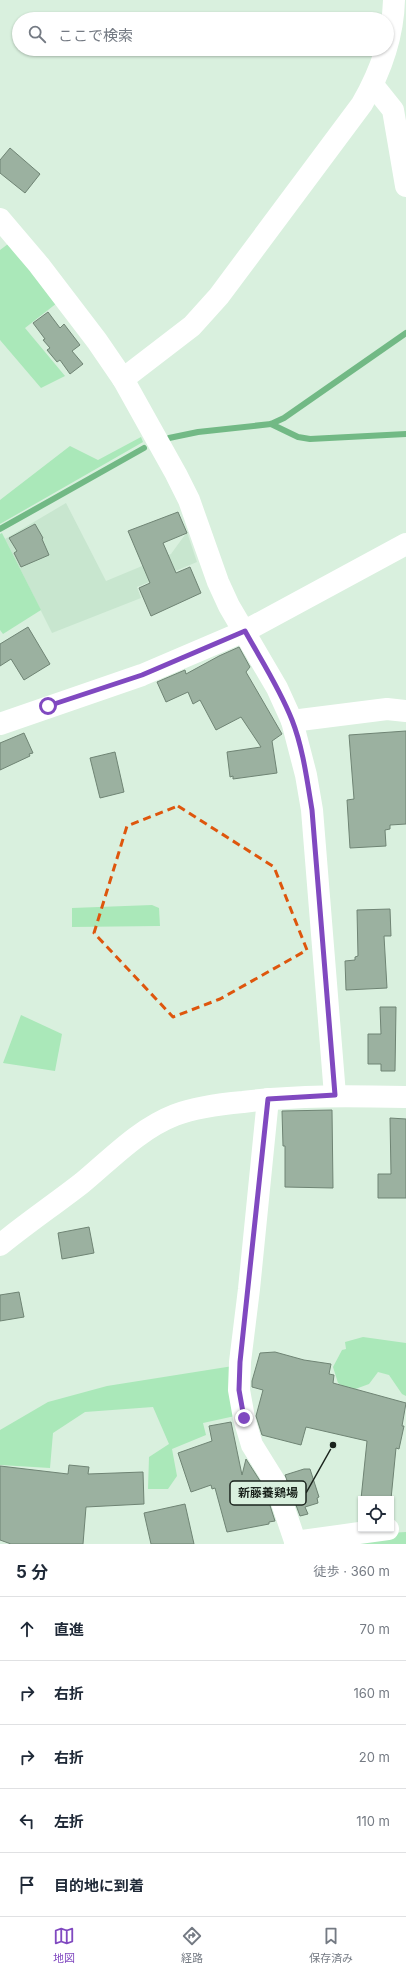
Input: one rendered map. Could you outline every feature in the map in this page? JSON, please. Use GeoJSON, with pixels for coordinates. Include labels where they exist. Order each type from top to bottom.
{"type":"FeatureCollection","features":[{"type":"Feature","properties":{"kind":"street"},"geometry":{"type":"LineString","coordinates":[[392,12],[394,0]]}},
{"type":"Feature","properties":{"kind":"street"},"geometry":{"type":"LineString","coordinates":[[123,380],[192,326],[219,296],[362,104],[373,85],[385,56]]}},
{"type":"Feature","properties":{"kind":"street"},"geometry":{"type":"LineString","coordinates":[[373,85],[393,110],[405,173]]}},
{"type":"Feature","properties":{"kind":"street"},"geometry":{"type":"LineString","coordinates":[[0,219],[48,276],[97,341],[123,380],[176,474],[188,500],[218,582],[229,606],[277,688],[292,721],[306,775],[312,810],[335,1095]]}},
{"type":"Feature","properties":{"kind":"street"},"geometry":{"type":"LineString","coordinates":[[0,724],[142,675],[245,631],[406,544]]}},
{"type":"Feature","properties":{"kind":"street"},"geometry":{"type":"LineString","coordinates":[[292,721],[387,709],[406,711]]}},
{"type":"Feature","properties":{"kind":"street"},"geometry":{"type":"LineString","coordinates":[[0,1245],[82,1183],[127,1144],[152,1126],[175,1115],[214,1105],[268,1099],[335,1095],[406,1097]]}},
{"type":"Feature","properties":{"kind":"street"},"geometry":{"type":"LineString","coordinates":[[268,1099],[240,1362],[239,1390],[244,1418],[252,1445],[275,1482],[296,1543],[370,1532]]}},
{"type":"Feature","properties":{"kind":"highlighted area"},"geometry":{"type":"Polygon","coordinates":[[[178,806],[274,867],[307,950],[220,999],[173,1017],[94,933],[127,826],[178,806]]]}},
{"type":"Feature","properties":{"kind":"shaded area"},"geometry":{"type":"Polygon","coordinates":[[[66,503],[106,581],[171,554],[187,532],[197,562],[137,587],[141,598],[52,633],[5,539],[66,503]]]}},
{"type":"Feature","properties":{"kind":"green space"},"geometry":{"type":"Polygon","coordinates":[[[8,244],[57,303],[25,328],[65,376],[41,388],[0,340],[0,250],[8,244]]]}},
{"type":"Feature","properties":{"kind":"green space"},"geometry":{"type":"Polygon","coordinates":[[[141,437],[143,442],[0,524],[0,500],[70,446],[98,460],[141,437]]]}},
{"type":"Feature","properties":{"kind":"green space"},"geometry":{"type":"Polygon","coordinates":[[[2,533],[41,610],[3,634],[0,630],[0,534],[2,533]]]}},
{"type":"Feature","properties":{"kind":"green space"},"geometry":{"type":"Polygon","coordinates":[[[152,905],[159,908],[160,926],[72,927],[72,908],[152,905]]]}},
{"type":"Feature","properties":{"kind":"green space"},"geometry":{"type":"Polygon","coordinates":[[[21,1015],[62,1034],[55,1071],[3,1063],[21,1015]]]}},
{"type":"Feature","properties":{"kind":"green space"},"geometry":{"type":"Polygon","coordinates":[[[363,1337],[406,1343],[406,1396],[402,1394],[389,1375],[378,1372],[369,1384],[350,1391],[338,1383],[333,1367],[342,1350],[346,1349],[345,1342],[363,1337]]]}},
{"type":"Feature","properties":{"kind":"green space"},"geometry":{"type":"Polygon","coordinates":[[[233,1366],[235,1416],[203,1423],[206,1435],[172,1449],[177,1476],[168,1489],[148,1489],[149,1457],[169,1444],[153,1407],[85,1412],[53,1433],[50,1468],[0,1465],[0,1430],[48,1402],[107,1386],[233,1366]]]}},
{"type":"Feature","properties":{"kind":"green space"},"geometry":{"type":"Polygon","coordinates":[[[406,1532],[406,1544],[333,1544],[389,1533],[406,1532]]]}},
{"type":"Feature","properties":{"kind":"building"},"geometry":{"type":"Polygon","coordinates":[[[10,148],[40,174],[25,193],[0,173],[0,160],[10,148]]]}},
{"type":"Feature","properties":{"kind":"building"},"geometry":{"type":"Polygon","coordinates":[[[48,312],[60,328],[64,324],[80,345],[72,351],[83,364],[70,374],[60,360],[57,362],[47,350],[50,348],[43,340],[45,339],[33,323],[48,312]]]}},
{"type":"Feature","properties":{"kind":"building"},"geometry":{"type":"Polygon","coordinates":[[[178,512],[187,533],[163,543],[176,573],[190,567],[201,593],[151,616],[139,588],[150,583],[128,531],[178,512]]]}},
{"type":"Feature","properties":{"kind":"building"},"geometry":{"type":"Polygon","coordinates":[[[35,524],[43,538],[42,539],[49,555],[21,567],[14,553],[17,551],[9,538],[35,524]]]}},
{"type":"Feature","properties":{"kind":"building"},"geometry":{"type":"Polygon","coordinates":[[[28,627],[50,664],[24,680],[11,659],[0,666],[0,644],[28,627]]]}},
{"type":"Feature","properties":{"kind":"building"},"geometry":{"type":"Polygon","coordinates":[[[239,647],[250,667],[246,672],[282,734],[272,741],[277,773],[233,779],[233,776],[230,777],[227,752],[261,747],[241,717],[216,730],[200,700],[193,704],[188,692],[166,702],[157,682],[185,670],[186,674],[239,647]]]}},
{"type":"Feature","properties":{"kind":"building"},"geometry":{"type":"Polygon","coordinates":[[[406,731],[406,824],[390,825],[390,829],[385,830],[386,846],[350,848],[347,800],[354,799],[349,735],[406,731]]]}},
{"type":"Feature","properties":{"kind":"building"},"geometry":{"type":"Polygon","coordinates":[[[24,733],[33,753],[29,754],[30,756],[0,770],[0,743],[24,733]]]}},
{"type":"Feature","properties":{"kind":"building"},"geometry":{"type":"Polygon","coordinates":[[[115,752],[124,792],[100,798],[90,758],[115,752]]]}},
{"type":"Feature","properties":{"kind":"building"},"geometry":{"type":"Polygon","coordinates":[[[390,909],[391,936],[384,936],[387,988],[346,990],[345,961],[355,960],[355,957],[358,956],[357,910],[390,909]]]}},
{"type":"Feature","properties":{"kind":"building"},"geometry":{"type":"Polygon","coordinates":[[[380,1007],[396,1007],[395,1071],[381,1071],[381,1064],[368,1064],[368,1034],[381,1034],[380,1007]]]}},
{"type":"Feature","properties":{"kind":"building"},"geometry":{"type":"Polygon","coordinates":[[[332,1110],[333,1188],[285,1187],[285,1146],[283,1146],[282,1111],[332,1110]]]}},
{"type":"Feature","properties":{"kind":"building"},"geometry":{"type":"Polygon","coordinates":[[[390,1118],[406,1119],[406,1198],[378,1198],[378,1174],[391,1174],[390,1118]]]}},
{"type":"Feature","properties":{"kind":"building"},"geometry":{"type":"Polygon","coordinates":[[[89,1227],[94,1253],[62,1259],[58,1233],[89,1227]]]}},
{"type":"Feature","properties":{"kind":"building"},"geometry":{"type":"Polygon","coordinates":[[[19,1292],[24,1317],[0,1321],[0,1295],[19,1292]]]}},
{"type":"Feature","properties":{"kind":"building"},"geometry":{"type":"Polygon","coordinates":[[[275,1352],[304,1360],[331,1364],[329,1374],[334,1375],[333,1383],[406,1403],[402,1426],[404,1426],[399,1449],[396,1448],[391,1496],[361,1496],[367,1441],[306,1427],[301,1445],[262,1435],[256,1416],[263,1390],[252,1387],[252,1381],[260,1353],[275,1352]]]}},
{"type":"Feature","properties":{"kind":"building"},"geometry":{"type":"Polygon","coordinates":[[[231,1422],[242,1475],[246,1459],[264,1487],[275,1521],[269,1522],[269,1524],[227,1532],[215,1488],[212,1489],[211,1485],[191,1492],[178,1453],[212,1441],[209,1426],[231,1422]]]}},
{"type":"Feature","properties":{"kind":"building"},"geometry":{"type":"Polygon","coordinates":[[[69,1465],[89,1467],[88,1474],[143,1472],[144,1504],[86,1507],[83,1544],[11,1544],[0,1540],[0,1466],[68,1474],[69,1465]]]}},
{"type":"Feature","properties":{"kind":"building"},"geometry":{"type":"Polygon","coordinates":[[[304,1469],[310,1469],[319,1497],[317,1498],[318,1503],[305,1507],[308,1514],[300,1516],[285,1475],[304,1469]]]}},
{"type":"Feature","properties":{"kind":"building"},"geometry":{"type":"Polygon","coordinates":[[[185,1504],[194,1544],[151,1544],[144,1513],[185,1504]]]}},
{"type":"Feature","properties":{"kind":"waterway"},"geometry":{"type":"LineString","coordinates":[[169,438],[198,432],[271,424],[284,418],[406,333]]}},
{"type":"Feature","properties":{"kind":"waterway"},"geometry":{"type":"LineString","coordinates":[[271,424],[298,437],[310,439],[406,434]]}},
{"type":"Feature","properties":{"kind":"waterway"},"geometry":{"type":"LineString","coordinates":[[0,529],[144,448]]}},
{"type":"Feature","properties":{"kind":"place","name":"新藤養鶏場"},"geometry":{"type":"Point","coordinates":[333,1445]}},
{"type":"Feature","properties":{"kind":"route"},"geometry":{"type":"LineString","coordinates":[[48,706],[142,675],[245,631],[277,688],[292,721],[306,775],[312,810],[335,1095],[268,1099],[249,1289],[240,1362],[239,1390],[244,1418]]}}]}
